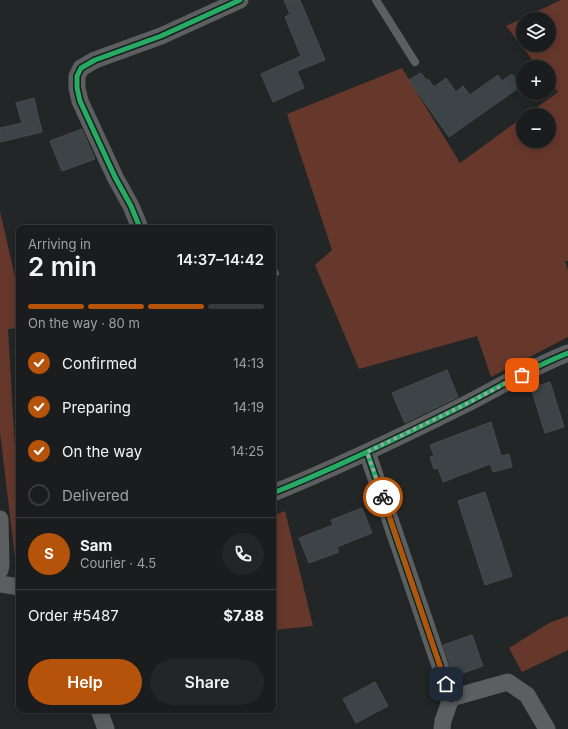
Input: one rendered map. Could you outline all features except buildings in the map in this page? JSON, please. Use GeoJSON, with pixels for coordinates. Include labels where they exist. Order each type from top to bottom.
{"type":"FeatureCollection","features":[{"type":"Feature","properties":{"kind":"street"},"geometry":{"type":"LineString","coordinates":[[139,225],[80,101],[77,88],[77,76],[81,68],[94,60],[161,36],[240,0]]}},
{"type":"Feature","properties":{"kind":"street"},"geometry":{"type":"LineString","coordinates":[[276,491],[367,452],[464,405],[550,360],[568,353]]}},
{"type":"Feature","properties":{"kind":"street"},"geometry":{"type":"LineString","coordinates":[[367,452],[451,698],[443,721],[442,729]]}},
{"type":"Feature","properties":{"kind":"street"},"geometry":{"type":"LineString","coordinates":[[0,519],[0,570]]}},
{"type":"Feature","properties":{"kind":"street"},"geometry":{"type":"LineString","coordinates":[[0,584],[16,587]]}},
{"type":"Feature","properties":{"kind":"street"},"geometry":{"type":"LineString","coordinates":[[451,698],[508,682],[527,695],[547,729]]}},
{"type":"Feature","properties":{"kind":"street"},"geometry":{"type":"LineString","coordinates":[[100,713],[106,729]]}},
{"type":"Feature","properties":{"kind":"lane"},"geometry":{"type":"LineString","coordinates":[[376,0],[416,62]]}},
{"type":"Feature","properties":{"kind":"shaded area"},"geometry":{"type":"Polygon","coordinates":[[[561,0],[568,0],[568,261],[565,261],[568,270],[568,337],[491,377],[477,336],[359,369],[315,265],[332,250],[287,114],[402,68],[460,163],[516,122],[516,148],[556,148],[556,108],[536,108],[547,100],[556,100],[556,93],[558,92],[556,89],[556,60],[533,60],[526,52],[556,52],[556,12],[536,12],[561,0]]]}},
{"type":"Feature","properties":{"kind":"shaded area"},"geometry":{"type":"Polygon","coordinates":[[[516,21],[516,39],[506,26],[516,21]]]}},
{"type":"Feature","properties":{"kind":"shaded area"},"geometry":{"type":"Polygon","coordinates":[[[0,211],[16,282],[16,328],[8,329],[16,453],[16,566],[0,432],[0,211]]]}},
{"type":"Feature","properties":{"kind":"shaded area"},"geometry":{"type":"Polygon","coordinates":[[[285,511],[313,626],[276,630],[276,515],[285,511]]]}},
{"type":"Feature","properties":{"kind":"shaded area"},"geometry":{"type":"Polygon","coordinates":[[[568,616],[568,650],[522,672],[509,648],[549,623],[568,616]]]}},
{"type":"Feature","properties":{"kind":"cycle path"},"geometry":{"type":"LineString","coordinates":[[139,225],[80,101],[77,88],[77,76],[81,68],[95,60],[161,36],[240,0]]}},
{"type":"Feature","properties":{"kind":"cycle path"},"geometry":{"type":"LineString","coordinates":[[276,492],[322,473],[393,440],[529,371],[568,353]]}},
{"type":"Feature","properties":{"kind":"cycle path"},"geometry":{"type":"LineString","coordinates":[[367,452],[451,698]]}},
{"type":"Feature","properties":{"kind":"way so far"},"geometry":{"type":"LineString","coordinates":[[383,497],[367,452],[522,375]]}},
{"type":"Feature","properties":{"kind":"route"},"geometry":{"type":"LineString","coordinates":[[383,497],[446,684]]}}]}
